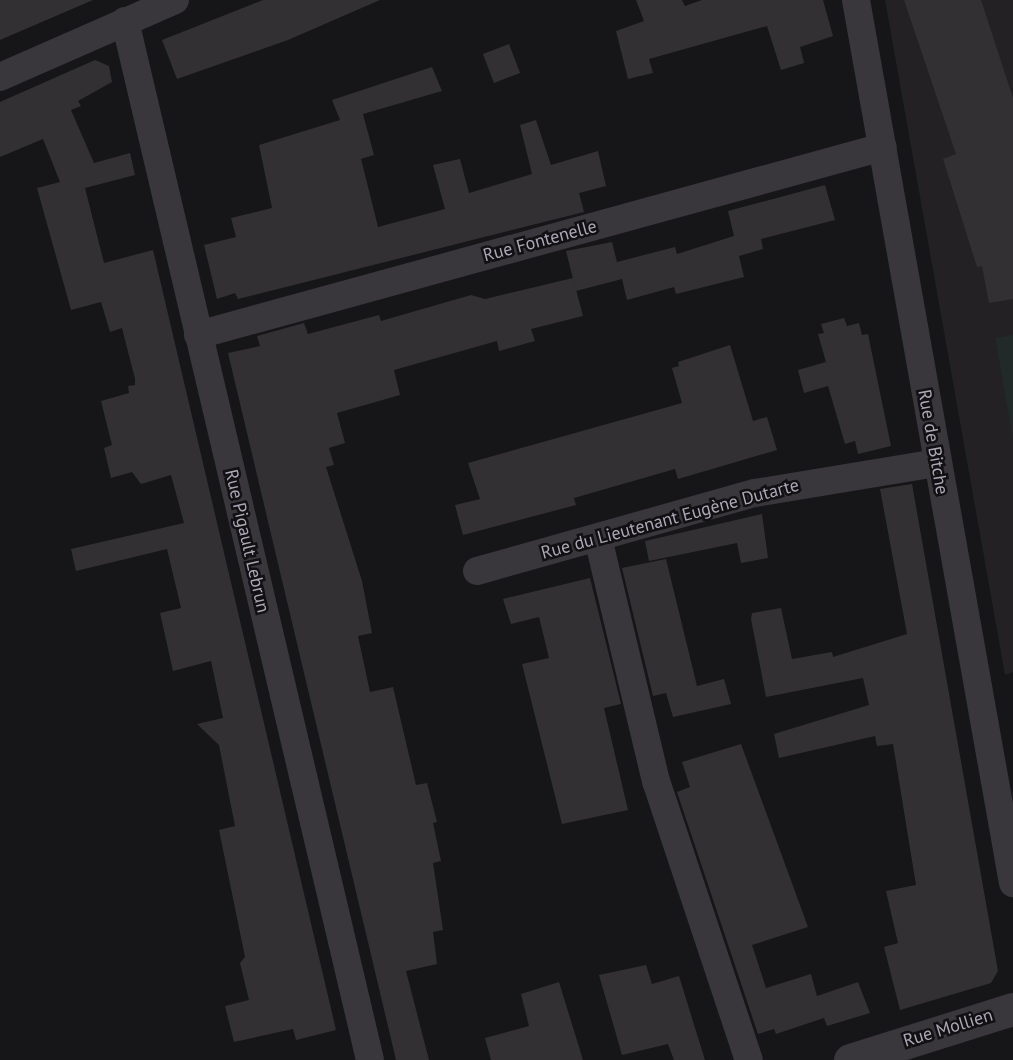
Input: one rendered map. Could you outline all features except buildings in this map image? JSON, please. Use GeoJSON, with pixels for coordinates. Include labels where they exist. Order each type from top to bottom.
{"type":"FeatureCollection","features":[{"type":"Feature","properties":{"kind":"street"},"geometry":{"type":"LineString","coordinates":[[0,77],[175,0]]}},
{"type":"Feature","properties":{"kind":"street","name":"Rue de Bitche"},"geometry":{"type":"LineString","coordinates":[[856,0],[1013,883]]}},
{"type":"Feature","properties":{"kind":"street","name":"Rue Pigault Lebrun"},"geometry":{"type":"LineString","coordinates":[[125,21],[370,1060]]}},
{"type":"Feature","properties":{"kind":"street","name":"Rue Fontenelle"},"geometry":{"type":"LineString","coordinates":[[198,335],[883,147]]}},
{"type":"Feature","properties":{"kind":"street","name":"Rue du Lieutenant Eugène Dutarte"},"geometry":{"type":"LineString","coordinates":[[477,571],[789,486],[937,464]]}},
{"type":"Feature","properties":{"kind":"street"},"geometry":{"type":"LineString","coordinates":[[598,538],[656,781],[749,1060]]}},
{"type":"Feature","properties":{"kind":"street","name":"Rue Mollien"},"geometry":{"type":"LineString","coordinates":[[850,1060],[1013,1009]]}},
{"type":"Feature","properties":{"kind":"shaded area"},"geometry":{"type":"Polygon","coordinates":[[[885,0],[1013,0],[1013,672],[1005,675],[885,0]]]}},
{"type":"Feature","properties":{"kind":"shaded area"},"geometry":{"type":"Polygon","coordinates":[[[1013,335],[1013,439],[995,338],[1013,335]]]}}]}
